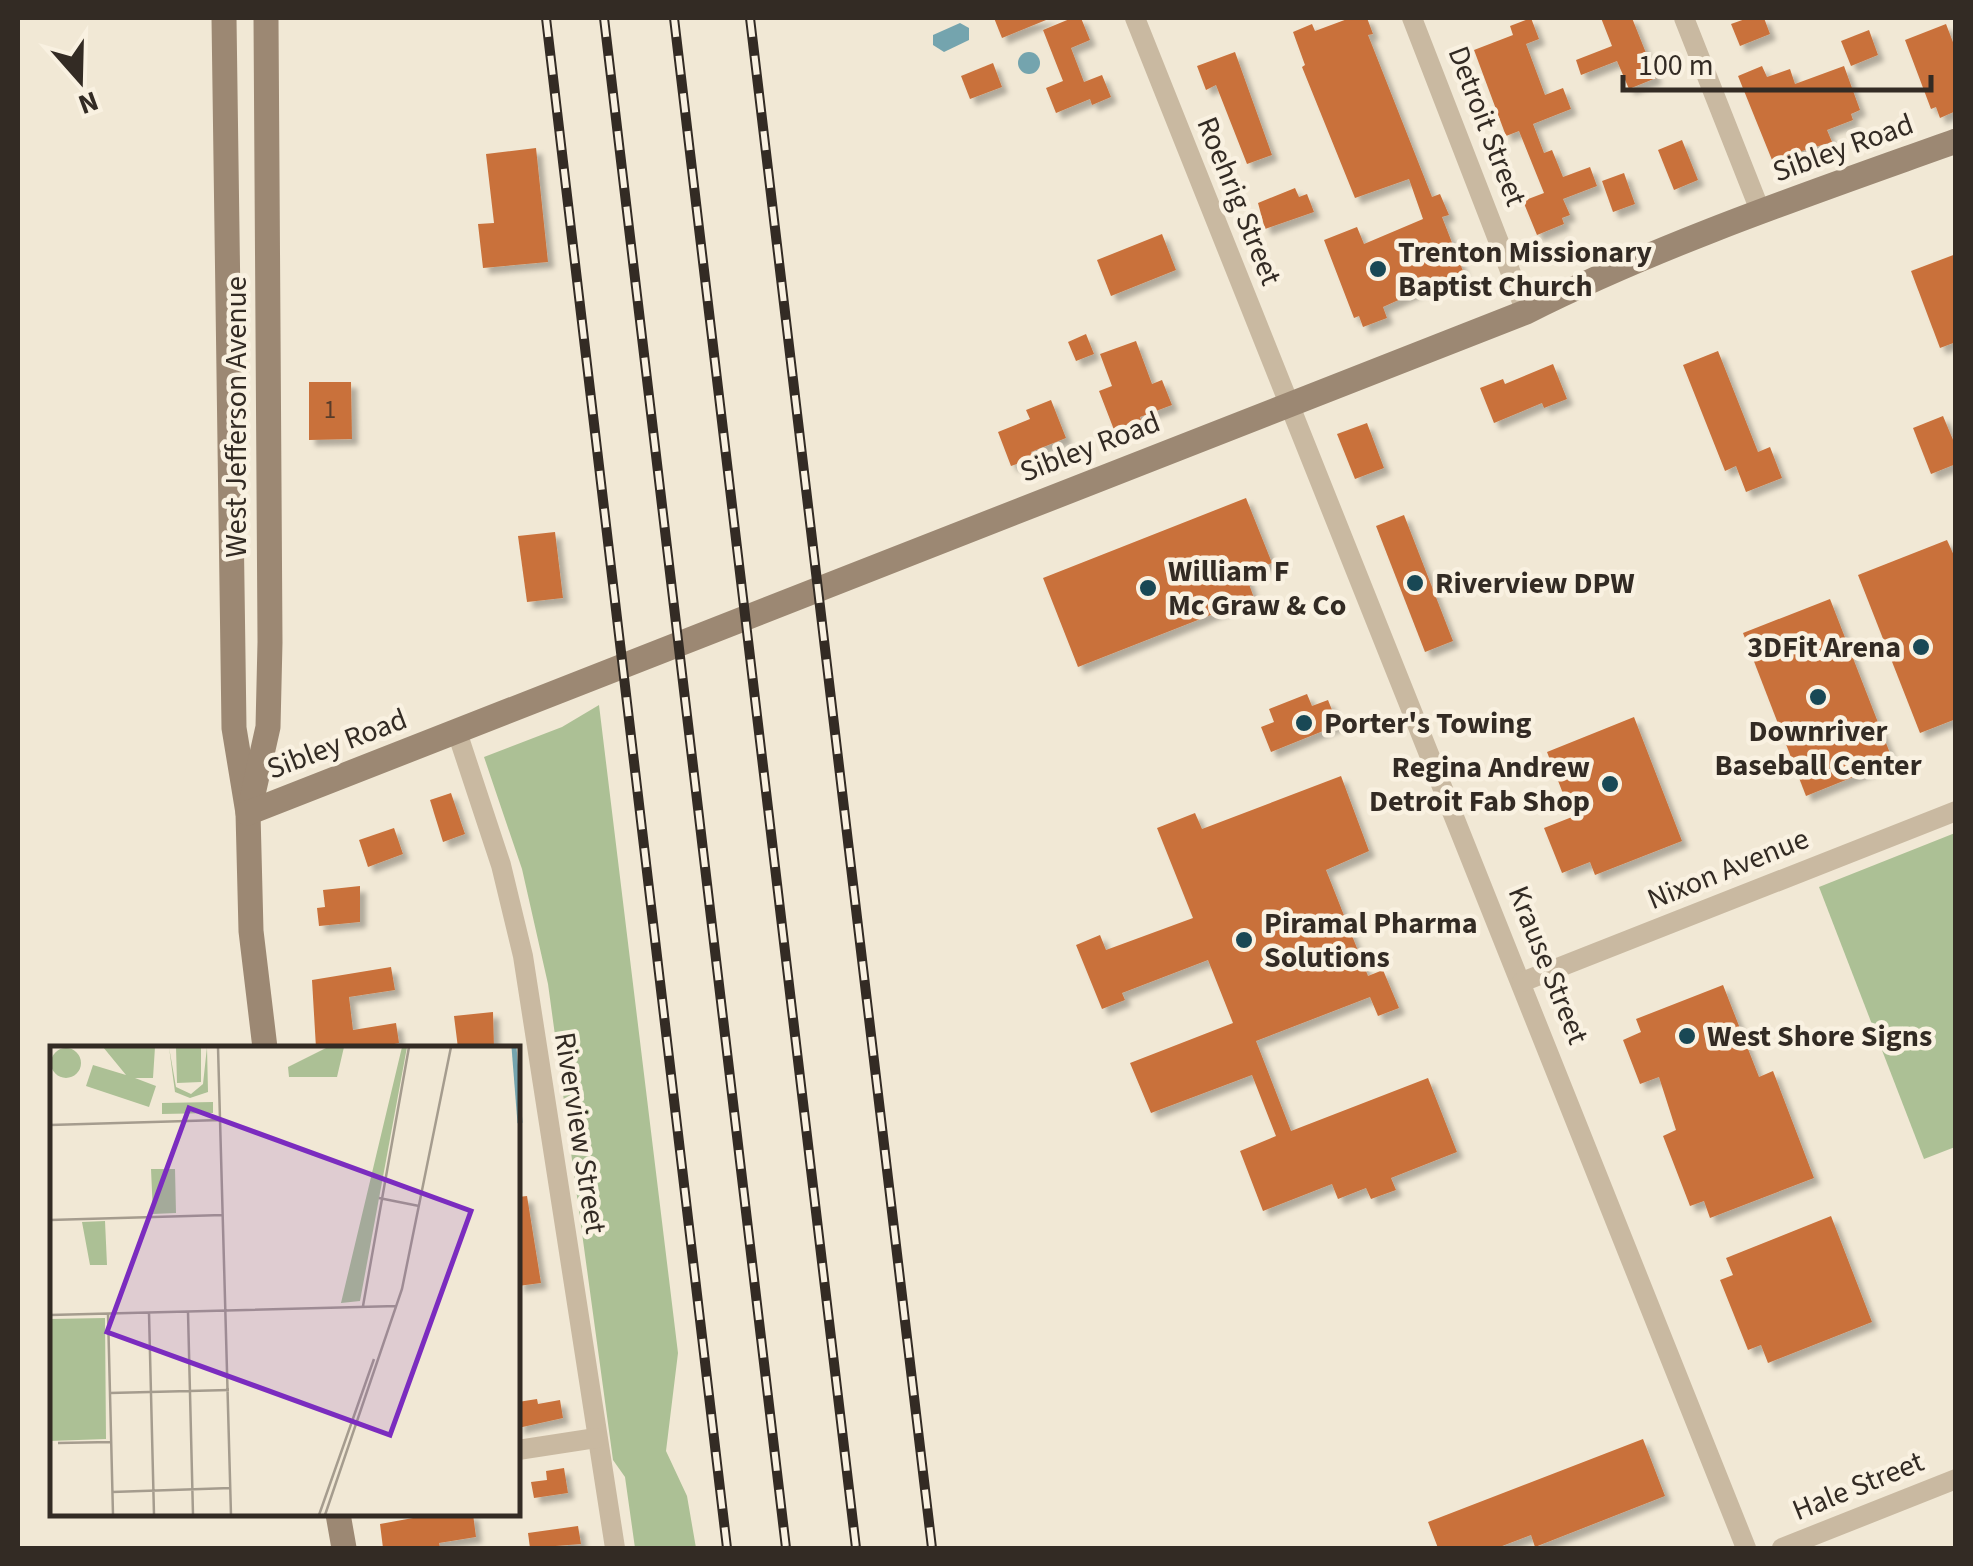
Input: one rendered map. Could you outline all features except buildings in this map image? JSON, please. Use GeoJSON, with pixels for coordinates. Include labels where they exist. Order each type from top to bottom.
{"type":"FeatureCollection","features":[{"type":"Feature","properties":{"kind":"main road","name":"West Jefferson Avenue"},"geometry":{"type":"LineString","coordinates":[[224,18],[234,728],[248,813],[250,931],[265,1046]]}},
{"type":"Feature","properties":{"kind":"main road","name":"West Jefferson Avenue"},"geometry":{"type":"LineString","coordinates":[[248,813],[268,726],[266,18]]}},
{"type":"Feature","properties":{"kind":"main road","name":"Sibley Road"},"geometry":{"type":"LineString","coordinates":[[248,813],[1526,312],[1580,284],[1956,141]]}},
{"type":"Feature","properties":{"kind":"main road"},"geometry":{"type":"LineString","coordinates":[[227,377],[268,378]]}},
{"type":"Feature","properties":{"kind":"main road"},"geometry":{"type":"LineString","coordinates":[[338,1516],[344,1548]]}},
{"type":"Feature","properties":{"kind":"street","name":"Roehrig Street"},"geometry":{"type":"LineString","coordinates":[[1135,18],[1291,404]]}},
{"type":"Feature","properties":{"kind":"street","name":"Detroit Street"},"geometry":{"type":"LineString","coordinates":[[1412,18],[1526,312]]}},
{"type":"Feature","properties":{"kind":"street"},"geometry":{"type":"LineString","coordinates":[[1684,18],[1761,213]]}},
{"type":"Feature","properties":{"kind":"street","name":"Krause Street"},"geometry":{"type":"LineString","coordinates":[[1291,404],[1746,1548]]}},
{"type":"Feature","properties":{"kind":"street","name":"Riverview Street"},"geometry":{"type":"LineString","coordinates":[[457,732],[500,865],[523,956],[615,1548]]}},
{"type":"Feature","properties":{"kind":"street","name":"Nixon Avenue"},"geometry":{"type":"LineString","coordinates":[[1522,982],[1956,811]]}},
{"type":"Feature","properties":{"kind":"street"},"geometry":{"type":"LineString","coordinates":[[520,1450],[596,1438]]}},
{"type":"Feature","properties":{"kind":"street","name":"Hale Street"},"geometry":{"type":"LineString","coordinates":[[1782,1548],[1956,1480]]}},
{"type":"Feature","properties":{"kind":"green space"},"geometry":{"type":"Polygon","coordinates":[[[599,705],[678,1353],[666,1451],[687,1496],[696,1548],[635,1548],[625,1477],[613,1460],[548,984],[522,869],[484,757],[562,727],[599,705]]]}},
{"type":"Feature","properties":{"kind":"green space"},"geometry":{"type":"Polygon","coordinates":[[[1955,833],[1955,1147],[1924,1159],[1819,887],[1955,833]]]}},
{"type":"Feature","properties":{"kind":"water"},"geometry":{"type":"Polygon","coordinates":[[[960,23],[969,28],[969,40],[944,52],[933,45],[933,35],[960,23]]]}},
{"type":"Feature","properties":{"kind":"water"},"geometry":{"type":"Polygon","coordinates":[[[1029,52],[1037,55],[1037,71],[1029,74],[1021,71],[1018,63],[1021,55],[1029,52]]]}},
{"type":"Feature","properties":{"kind":"railway"},"geometry":{"type":"LineString","coordinates":[[546,18],[727,1548]]}},
{"type":"Feature","properties":{"kind":"railway"},"geometry":{"type":"LineString","coordinates":[[604,18],[786,1548]]}},
{"type":"Feature","properties":{"kind":"railway"},"geometry":{"type":"LineString","coordinates":[[674,18],[856,1548]]}},
{"type":"Feature","properties":{"kind":"railway"},"geometry":{"type":"LineString","coordinates":[[750,18],[932,1548]]}},
{"type":"Feature","properties":{"kind":"place","name":"Trenton Missionary Baptist Church"},"geometry":{"type":"Point","coordinates":[1378,269]}},
{"type":"Feature","properties":{"kind":"place","name":"Riverview DPW"},"geometry":{"type":"Point","coordinates":[1415,583]}},
{"type":"Feature","properties":{"kind":"place","name":"William F Mc Graw & Co"},"geometry":{"type":"Point","coordinates":[1148,588]}},
{"type":"Feature","properties":{"kind":"place","name":"3DFit Arena"},"geometry":{"type":"Point","coordinates":[1921,647]}},
{"type":"Feature","properties":{"kind":"place","name":"Downriver Baseball Center"},"geometry":{"type":"Point","coordinates":[1818,697]}},
{"type":"Feature","properties":{"kind":"place","name":"Porter's Towing"},"geometry":{"type":"Point","coordinates":[1304,723]}},
{"type":"Feature","properties":{"kind":"place","name":"Regina Andrew Detroit Fab Shop"},"geometry":{"type":"Point","coordinates":[1610,784]}},
{"type":"Feature","properties":{"kind":"place","name":"Piramal Pharma Solutions"},"geometry":{"type":"Point","coordinates":[1244,940]}},
{"type":"Feature","properties":{"kind":"place","name":"West Shore Signs"},"geometry":{"type":"Point","coordinates":[1687,1036]}}]}
